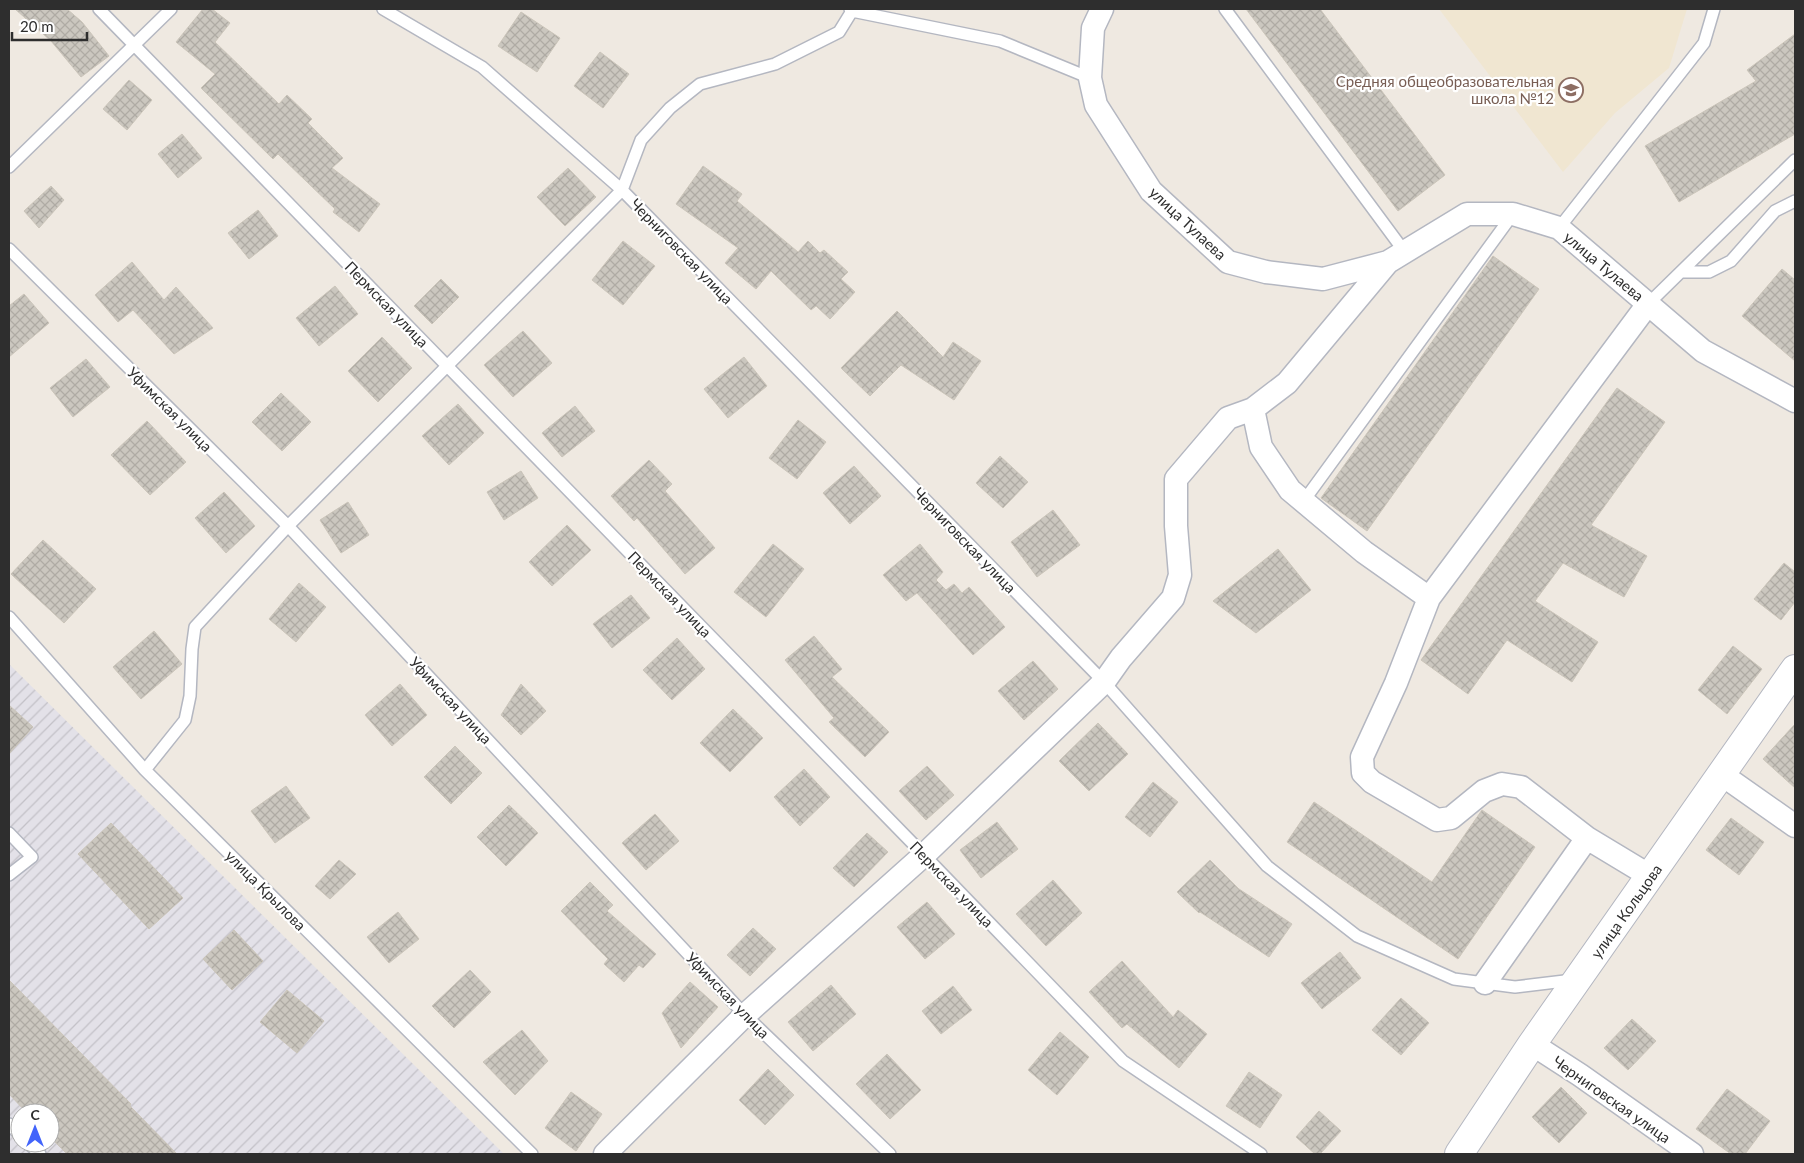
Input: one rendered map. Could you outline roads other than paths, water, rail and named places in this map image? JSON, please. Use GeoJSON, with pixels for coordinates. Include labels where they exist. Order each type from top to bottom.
{"type":"FeatureCollection","features":[{"type":"Feature","properties":{"kind":"main road","name":"улица Кольцова"},"geometry":{"type":"LineString","coordinates":[[1459,1154],[1532,1044],[1580,979],[1795,669]]}},
{"type":"Feature","properties":{"kind":"street","name":"улица Тулаева"},"geometry":{"type":"LineString","coordinates":[[1102,9],[1093,28],[1090,78],[1096,105],[1151,191],[1228,262],[1266,272],[1323,279],[1396,257],[1467,214],[1513,214],[1559,228],[1703,351],[1795,401]]}},
{"type":"Feature","properties":{"kind":"street"},"geometry":{"type":"LineString","coordinates":[[605,1154],[745,1015],[924,854],[1104,682],[1121,658],[1173,598],[1180,575],[1176,526],[1176,478],[1228,418],[1253,409],[1287,383],[1396,257]]}},
{"type":"Feature","properties":{"kind":"street"},"geometry":{"type":"LineString","coordinates":[[1648,304],[1429,598],[1396,683],[1362,756],[1363,772],[1372,782],[1437,820],[1451,818],[1484,791],[1502,784],[1521,787],[1587,838],[1650,876]]}},
{"type":"Feature","properties":{"kind":"street"},"geometry":{"type":"LineString","coordinates":[[1253,409],[1261,448],[1290,490],[1364,552],[1429,598]]}},
{"type":"Feature","properties":{"kind":"street"},"geometry":{"type":"LineString","coordinates":[[1721,774],[1795,826]]}},
{"type":"Feature","properties":{"kind":"street"},"geometry":{"type":"LineString","coordinates":[[1485,983],[1587,838]]}},
{"type":"Feature","properties":{"kind":"street","name":"Черниговская улица"},"geometry":{"type":"LineString","coordinates":[[1532,1044],[1580,1075],[1692,1154]]}},
{"type":"Feature","properties":{"kind":"lane","name":"Пермская улица"},"geometry":{"type":"LineString","coordinates":[[99,9],[924,854],[1123,1061],[1261,1154]]}},
{"type":"Feature","properties":{"kind":"lane"},"geometry":{"type":"LineString","coordinates":[[9,167],[172,9]]}},
{"type":"Feature","properties":{"kind":"lane","name":"Черниговская улица"},"geometry":{"type":"LineString","coordinates":[[383,9],[482,67],[622,190],[1104,682],[1261,859],[1275,872],[1357,936],[1454,979],[1516,987],[1580,979]]}},
{"type":"Feature","properties":{"kind":"lane"},"geometry":{"type":"LineString","coordinates":[[1226,9],[1396,257]]}},
{"type":"Feature","properties":{"kind":"lane"},"geometry":{"type":"LineString","coordinates":[[1559,228],[1704,43],[1714,9]]}},
{"type":"Feature","properties":{"kind":"lane"},"geometry":{"type":"LineString","coordinates":[[145,770],[185,720],[190,696],[195,627],[288,526],[622,190],[641,140],[670,108],[700,84],[775,64],[839,32],[851,10],[1000,41],[1090,78]]}},
{"type":"Feature","properties":{"kind":"lane"},"geometry":{"type":"LineString","coordinates":[[1648,304],[1795,160]]}},
{"type":"Feature","properties":{"kind":"lane"},"geometry":{"type":"LineString","coordinates":[[1681,272],[1709,272],[1731,261],[1775,211],[1795,201]]}},
{"type":"Feature","properties":{"kind":"lane"},"geometry":{"type":"LineString","coordinates":[[1303,502],[1513,214]]}},
{"type":"Feature","properties":{"kind":"lane","name":"Уфимская улица"},"geometry":{"type":"LineString","coordinates":[[9,248],[288,526],[745,1015],[890,1154]]}},
{"type":"Feature","properties":{"kind":"lane","name":"улица Крылова"},"geometry":{"type":"LineString","coordinates":[[9,617],[145,770],[532,1154]]}},
{"type":"Feature","properties":{"kind":"lane"},"geometry":{"type":"LineString","coordinates":[[9,833],[32,857],[9,875]]}},
{"type":"Feature","properties":{"kind":"place","name":"Средняя общеобразовательная школа №12"},"geometry":{"type":"Point","coordinates":[1571,90]}}]}
